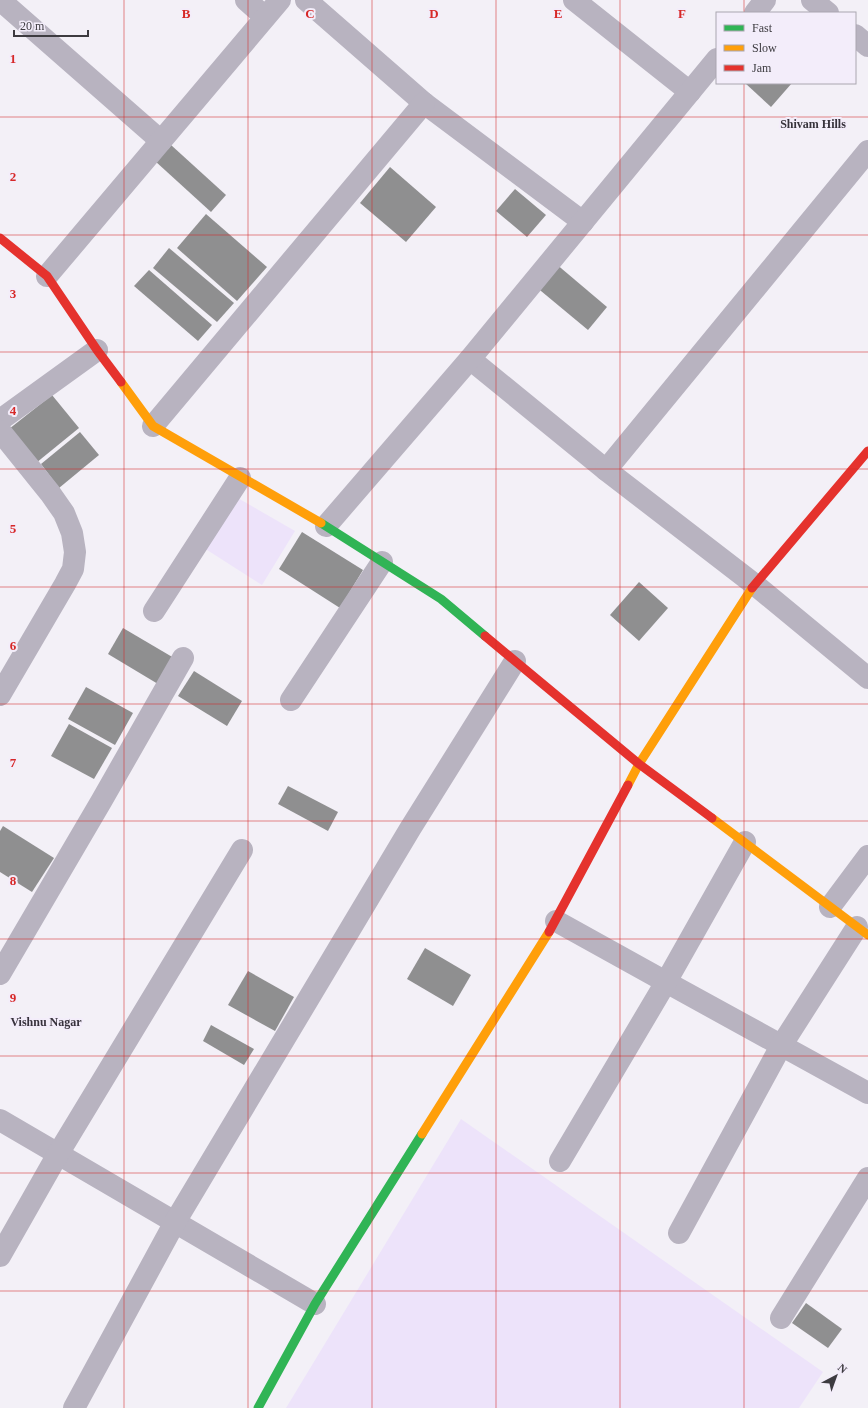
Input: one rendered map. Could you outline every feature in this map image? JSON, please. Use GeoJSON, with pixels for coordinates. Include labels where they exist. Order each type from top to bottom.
{"type":"FeatureCollection","features":[{"type":"Feature","properties":{"kind":"street"},"geometry":{"type":"LineString","coordinates":[[0,0],[161,141]]}},
{"type":"Feature","properties":{"kind":"street"},"geometry":{"type":"LineString","coordinates":[[246,0],[265,17]]}},
{"type":"Feature","properties":{"kind":"street"},"geometry":{"type":"LineString","coordinates":[[47,276],[280,0]]}},
{"type":"Feature","properties":{"kind":"street"},"geometry":{"type":"LineString","coordinates":[[306,0],[424,103],[583,222]]}},
{"type":"Feature","properties":{"kind":"street"},"geometry":{"type":"LineString","coordinates":[[574,0],[690,92]]}},
{"type":"Feature","properties":{"kind":"street"},"geometry":{"type":"LineString","coordinates":[[756,12],[765,0]]}},
{"type":"Feature","properties":{"kind":"street"},"geometry":{"type":"LineString","coordinates":[[812,0],[827,12]]}},
{"type":"Feature","properties":{"kind":"street"},"geometry":{"type":"LineString","coordinates":[[856,36],[868,46]]}},
{"type":"Feature","properties":{"kind":"street"},"geometry":{"type":"LineString","coordinates":[[326,526],[470,358],[716,60]]}},
{"type":"Feature","properties":{"kind":"street"},"geometry":{"type":"LineString","coordinates":[[153,426],[424,103]]}},
{"type":"Feature","properties":{"kind":"street"},"geometry":{"type":"LineString","coordinates":[[606,470],[868,151]]}},
{"type":"Feature","properties":{"kind":"street"},"geometry":{"type":"LineString","coordinates":[[0,238],[47,276],[97,350],[153,426],[240,478],[326,526],[441,599],[639,764],[862,931],[781,1046],[679,1233]]}},
{"type":"Feature","properties":{"kind":"street"},"geometry":{"type":"LineString","coordinates":[[0,420],[97,350]]}},
{"type":"Feature","properties":{"kind":"street"},"geometry":{"type":"LineString","coordinates":[[470,358],[606,470],[754,584],[868,678]]}},
{"type":"Feature","properties":{"kind":"street"},"geometry":{"type":"LineString","coordinates":[[0,431],[50,493],[64,513],[72,533],[76,552],[73,569],[0,695]]}},
{"type":"Feature","properties":{"kind":"street"},"geometry":{"type":"LineString","coordinates":[[258,1408],[315,1304],[556,921],[639,764],[754,584],[868,451]]}},
{"type":"Feature","properties":{"kind":"street"},"geometry":{"type":"LineString","coordinates":[[154,611],[240,478]]}},
{"type":"Feature","properties":{"kind":"street"},"geometry":{"type":"LineString","coordinates":[[291,700],[382,562]]}},
{"type":"Feature","properties":{"kind":"street"},"geometry":{"type":"LineString","coordinates":[[0,974],[183,658]]}},
{"type":"Feature","properties":{"kind":"street"},"geometry":{"type":"LineString","coordinates":[[74,1408],[176,1222],[410,829],[515,661]]}},
{"type":"Feature","properties":{"kind":"street"},"geometry":{"type":"LineString","coordinates":[[560,1161],[666,982],[744,842]]}},
{"type":"Feature","properties":{"kind":"street"},"geometry":{"type":"LineString","coordinates":[[0,1256],[58,1154],[242,850]]}},
{"type":"Feature","properties":{"kind":"street"},"geometry":{"type":"LineString","coordinates":[[830,907],[868,856]]}},
{"type":"Feature","properties":{"kind":"street"},"geometry":{"type":"LineString","coordinates":[[556,921],[868,1093]]}},
{"type":"Feature","properties":{"kind":"street"},"geometry":{"type":"LineString","coordinates":[[0,1120],[315,1304]]}},
{"type":"Feature","properties":{"kind":"street"},"geometry":{"type":"LineString","coordinates":[[781,1318],[868,1178]]}},
{"type":"Feature","properties":{"kind":"shaded area"},"geometry":{"type":"Polygon","coordinates":[[[236,497],[295,531],[262,585],[204,548],[236,497]]]}},
{"type":"Feature","properties":{"kind":"shaded area"},"geometry":{"type":"Polygon","coordinates":[[[461,1119],[823,1372],[799,1408],[286,1408],[461,1119]]]}},
{"type":"Feature","properties":{"kind":"building"},"geometry":{"type":"Polygon","coordinates":[[[746,84],[791,84],[771,107],[746,84]]]}},
{"type":"Feature","properties":{"kind":"building"},"geometry":{"type":"Polygon","coordinates":[[[171,145],[226,195],[211,212],[155,161],[171,145]]]}},
{"type":"Feature","properties":{"kind":"building"},"geometry":{"type":"Polygon","coordinates":[[[390,167],[436,207],[406,242],[360,203],[390,167]]]}},
{"type":"Feature","properties":{"kind":"building"},"geometry":{"type":"Polygon","coordinates":[[[515,189],[546,215],[527,237],[496,211],[515,189]]]}},
{"type":"Feature","properties":{"kind":"building"},"geometry":{"type":"Polygon","coordinates":[[[206,214],[267,267],[237,301],[177,248],[206,214]]]}},
{"type":"Feature","properties":{"kind":"building"},"geometry":{"type":"Polygon","coordinates":[[[169,248],[234,303],[217,322],[153,268],[169,248]]]}},
{"type":"Feature","properties":{"kind":"building"},"geometry":{"type":"Polygon","coordinates":[[[555,263],[607,307],[588,330],[535,286],[555,263]]]}},
{"type":"Feature","properties":{"kind":"building"},"geometry":{"type":"Polygon","coordinates":[[[149,270],[212,325],[198,341],[134,286],[149,270]]]}},
{"type":"Feature","properties":{"kind":"building"},"geometry":{"type":"Polygon","coordinates":[[[52,395],[79,428],[36,463],[9,429],[52,395]]]}},
{"type":"Feature","properties":{"kind":"building"},"geometry":{"type":"Polygon","coordinates":[[[80,432],[99,455],[59,488],[41,464],[80,432]]]}},
{"type":"Feature","properties":{"kind":"building"},"geometry":{"type":"Polygon","coordinates":[[[302,532],[363,570],[340,608],[279,569],[302,532]]]}},
{"type":"Feature","properties":{"kind":"building"},"geometry":{"type":"Polygon","coordinates":[[[639,582],[668,608],[639,641],[610,615],[639,582]]]}},
{"type":"Feature","properties":{"kind":"building"},"geometry":{"type":"Polygon","coordinates":[[[123,628],[174,658],[158,684],[108,654],[123,628]]]}},
{"type":"Feature","properties":{"kind":"building"},"geometry":{"type":"Polygon","coordinates":[[[194,671],[242,701],[227,726],[178,696],[194,671]]]}},
{"type":"Feature","properties":{"kind":"building"},"geometry":{"type":"Polygon","coordinates":[[[86,687],[133,713],[115,745],[68,719],[86,687]]]}},
{"type":"Feature","properties":{"kind":"building"},"geometry":{"type":"Polygon","coordinates":[[[69,724],[112,748],[94,779],[51,756],[69,724]]]}},
{"type":"Feature","properties":{"kind":"building"},"geometry":{"type":"Polygon","coordinates":[[[288,786],[338,812],[328,831],[278,804],[288,786]]]}},
{"type":"Feature","properties":{"kind":"building"},"geometry":{"type":"Polygon","coordinates":[[[3,826],[54,858],[32,892],[0,872],[0,831],[3,826]]]}},
{"type":"Feature","properties":{"kind":"building"},"geometry":{"type":"Polygon","coordinates":[[[425,948],[471,975],[453,1006],[407,979],[425,948]]]}},
{"type":"Feature","properties":{"kind":"building"},"geometry":{"type":"Polygon","coordinates":[[[248,971],[294,997],[275,1031],[228,1005],[248,971]]]}},
{"type":"Feature","properties":{"kind":"building"},"geometry":{"type":"Polygon","coordinates":[[[211,1025],[254,1049],[244,1065],[203,1041],[211,1025]]]}},
{"type":"Feature","properties":{"kind":"building"},"geometry":{"type":"Polygon","coordinates":[[[806,1303],[842,1329],[828,1348],[792,1323],[806,1303]]]}},
{"type":"Feature","properties":{"kind":"traffic: fast"},"geometry":{"type":"LineString","coordinates":[[321,523],[441,599],[485,636]]}},
{"type":"Feature","properties":{"kind":"traffic: fast"},"geometry":{"type":"LineString","coordinates":[[258,1408],[315,1304],[422,1134]]}},
{"type":"Feature","properties":{"kind":"traffic: slow"},"geometry":{"type":"LineString","coordinates":[[121,382],[153,426],[321,523]]}},
{"type":"Feature","properties":{"kind":"traffic: slow"},"geometry":{"type":"LineString","coordinates":[[628,785],[639,764],[752,588]]}},
{"type":"Feature","properties":{"kind":"traffic: slow"},"geometry":{"type":"LineString","coordinates":[[712,818],[868,935]]}},
{"type":"Feature","properties":{"kind":"traffic: slow"},"geometry":{"type":"LineString","coordinates":[[422,1134],[549,932]]}},
{"type":"Feature","properties":{"kind":"traffic: jam"},"geometry":{"type":"LineString","coordinates":[[0,238],[47,276],[97,350],[121,382]]}},
{"type":"Feature","properties":{"kind":"traffic: jam"},"geometry":{"type":"LineString","coordinates":[[752,588],[868,451]]}},
{"type":"Feature","properties":{"kind":"traffic: jam"},"geometry":{"type":"LineString","coordinates":[[485,636],[639,764],[712,818]]}},
{"type":"Feature","properties":{"kind":"traffic: jam"},"geometry":{"type":"LineString","coordinates":[[549,932],[628,785]]}},
{"type":"Feature","properties":{"kind":"district","name":"Shivam Hills"},"geometry":{"type":"Point","coordinates":[813,124]}},
{"type":"Feature","properties":{"kind":"district","name":"Vishnu Nagar"},"geometry":{"type":"Point","coordinates":[46,1022]}}]}
